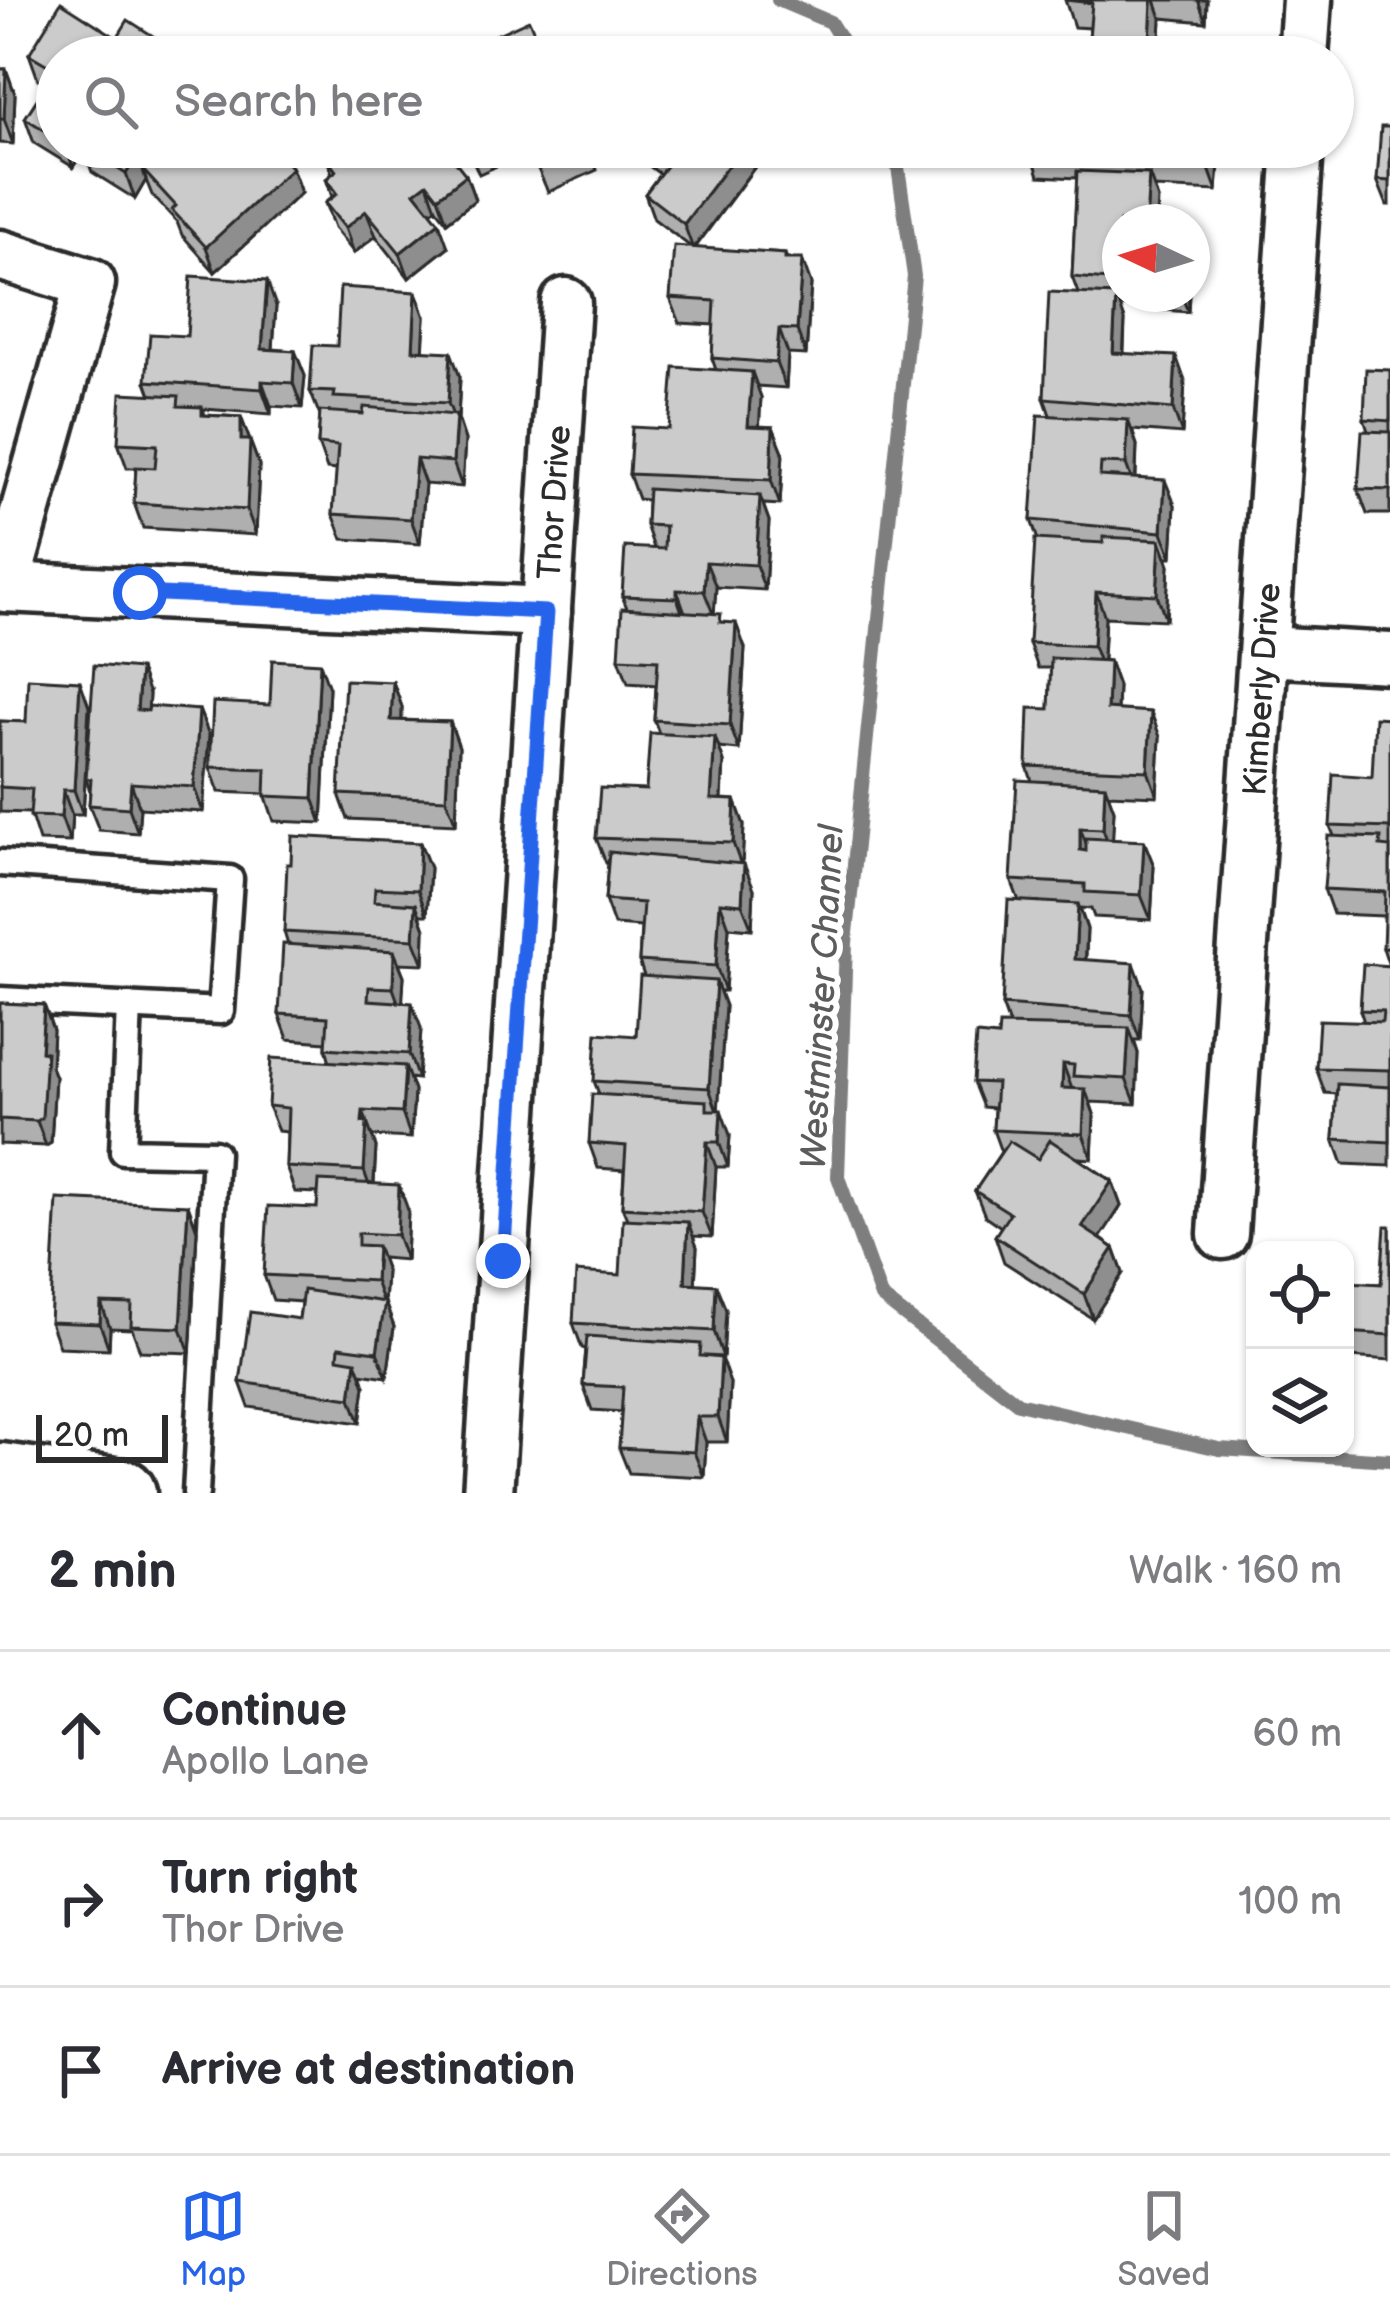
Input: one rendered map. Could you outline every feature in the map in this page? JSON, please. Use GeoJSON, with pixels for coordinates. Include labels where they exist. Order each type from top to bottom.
{"type":"FeatureCollection","features":[{"type":"Feature","properties":{"kind":"main road"},"geometry":{"type":"LineString","coordinates":[[0,1477],[122,1493]]}},
{"type":"Feature","properties":{"kind":"street"},"geometry":{"type":"LineString","coordinates":[[1305,36],[1307,0]]}},
{"type":"Feature","properties":{"kind":"street","name":"Kimberly Drive"},"geometry":{"type":"LineString","coordinates":[[1223,1234],[1297,168]]}},
{"type":"Feature","properties":{"kind":"street"},"geometry":{"type":"LineString","coordinates":[[0,255],[90,283],[4,587],[546,612]]}},
{"type":"Feature","properties":{"kind":"street","name":"Thor Drive"},"geometry":{"type":"LineString","coordinates":[[488,1493],[566,303]]}},
{"type":"Feature","properties":{"kind":"street"},"geometry":{"type":"LineString","coordinates":[[1265,652],[1390,658]]}},
{"type":"Feature","properties":{"kind":"lane"},"geometry":{"type":"LineString","coordinates":[[0,863],[230,879],[221,1011],[0,1000]]}},
{"type":"Feature","properties":{"kind":"lane"},"geometry":{"type":"LineString","coordinates":[[129,1006],[123,1150],[215,1153],[196,1493]]}},
{"type":"Feature","properties":{"kind":"building"},"geometry":{"type":"Polygon","coordinates":[[[1065,0],[1152,0],[1150,36],[1089,36],[1092,3],[1065,0]]]}},
{"type":"Feature","properties":{"kind":"building"},"geometry":{"type":"Polygon","coordinates":[[[61,2],[114,36],[40,36],[61,2]]]}},
{"type":"Feature","properties":{"kind":"building"},"geometry":{"type":"Polygon","coordinates":[[[128,20],[153,36],[118,36],[128,20]]]}},
{"type":"Feature","properties":{"kind":"building"},"geometry":{"type":"Polygon","coordinates":[[[529,20],[536,36],[494,36],[529,20]]]}},
{"type":"Feature","properties":{"kind":"building"},"geometry":{"type":"Polygon","coordinates":[[[0,69],[6,69],[4,119],[0,119],[0,69]]]}},
{"type":"Feature","properties":{"kind":"building"},"geometry":{"type":"Polygon","coordinates":[[[36,101],[36,125],[25,118],[36,101]]]}},
{"type":"Feature","properties":{"kind":"building"},"geometry":{"type":"Polygon","coordinates":[[[1381,127],[1390,127],[1390,181],[1377,180],[1381,127]]]}},
{"type":"Feature","properties":{"kind":"building"},"geometry":{"type":"Polygon","coordinates":[[[145,168],[292,168],[206,247],[145,168]]]}},
{"type":"Feature","properties":{"kind":"building"},"geometry":{"type":"Polygon","coordinates":[[[334,168],[460,168],[466,175],[438,197],[427,183],[415,192],[439,222],[400,253],[366,211],[345,228],[325,203],[337,194],[326,179],[334,168]]]}},
{"type":"Feature","properties":{"kind":"building"},"geometry":{"type":"Polygon","coordinates":[[[664,168],[726,168],[684,224],[645,194],[664,168]]]}},
{"type":"Feature","properties":{"kind":"building"},"geometry":{"type":"Polygon","coordinates":[[[1077,171],[1149,174],[1147,204],[1102,204],[1102,280],[1072,277],[1077,171]]]}},
{"type":"Feature","properties":{"kind":"building"},"geometry":{"type":"Polygon","coordinates":[[[674,246],[802,259],[797,330],[779,329],[776,363],[712,358],[715,301],[670,298],[674,246]]]}},
{"type":"Feature","properties":{"kind":"building"},"geometry":{"type":"Polygon","coordinates":[[[191,276],[267,281],[262,349],[295,351],[293,383],[262,381],[262,389],[146,381],[150,334],[187,336],[191,276]]]}},
{"type":"Feature","properties":{"kind":"building"},"geometry":{"type":"Polygon","coordinates":[[[340,287],[416,292],[413,350],[451,352],[448,403],[334,397],[335,392],[310,391],[313,345],[337,346],[340,287]]]}},
{"type":"Feature","properties":{"kind":"building"},"geometry":{"type":"Polygon","coordinates":[[[1049,292],[1102,294],[1102,312],[1115,312],[1113,353],[1176,356],[1173,409],[1044,398],[1049,292]]]}},
{"type":"Feature","properties":{"kind":"building"},"geometry":{"type":"Polygon","coordinates":[[[674,367],[752,372],[748,426],[773,427],[771,480],[629,474],[632,427],[669,429],[674,367]]]}},
{"type":"Feature","properties":{"kind":"building"},"geometry":{"type":"Polygon","coordinates":[[[1366,369],[1390,370],[1390,421],[1364,419],[1366,369]]]}},
{"type":"Feature","properties":{"kind":"building"},"geometry":{"type":"Polygon","coordinates":[[[121,393],[179,396],[178,406],[202,407],[202,415],[241,417],[241,440],[250,440],[247,510],[134,503],[136,467],[155,468],[157,445],[118,443],[121,393]]]}},
{"type":"Feature","properties":{"kind":"building"},"geometry":{"type":"Polygon","coordinates":[[[364,407],[456,415],[453,462],[416,459],[411,519],[333,514],[338,446],[318,444],[320,411],[363,414],[364,407]]]}},
{"type":"Feature","properties":{"kind":"building"},"geometry":{"type":"Polygon","coordinates":[[[1038,415],[1128,420],[1126,464],[1101,463],[1100,476],[1165,480],[1162,532],[1031,520],[1038,415]]]}},
{"type":"Feature","properties":{"kind":"building"},"geometry":{"type":"Polygon","coordinates":[[[1362,431],[1390,432],[1390,490],[1358,489],[1362,431]]]}},
{"type":"Feature","properties":{"kind":"building"},"geometry":{"type":"Polygon","coordinates":[[[648,489],[760,496],[756,565],[706,562],[704,591],[677,590],[677,598],[622,596],[625,547],[664,549],[665,526],[646,525],[648,489]]]}},
{"type":"Feature","properties":{"kind":"building"},"geometry":{"type":"Polygon","coordinates":[[[1103,537],[1160,540],[1157,595],[1096,592],[1093,646],[1029,643],[1035,539],[1103,543],[1103,537]]]}},
{"type":"Feature","properties":{"kind":"building"},"geometry":{"type":"Polygon","coordinates":[[[622,608],[721,614],[720,622],[736,623],[730,725],[654,720],[658,660],[619,658],[622,608]]]}},
{"type":"Feature","properties":{"kind":"building"},"geometry":{"type":"Polygon","coordinates":[[[1051,658],[1109,661],[1107,709],[1151,712],[1148,771],[1027,766],[1029,708],[1049,709],[1051,658]]]}},
{"type":"Feature","properties":{"kind":"building"},"geometry":{"type":"Polygon","coordinates":[[[272,660],[320,663],[313,798],[265,796],[266,769],[210,767],[213,702],[270,705],[272,660]]]}},
{"type":"Feature","properties":{"kind":"building"},"geometry":{"type":"Polygon","coordinates":[[[94,665],[140,669],[137,710],[148,711],[149,706],[199,710],[194,787],[131,783],[129,808],[89,805],[91,779],[86,779],[94,665]]]}},
{"type":"Feature","properties":{"kind":"building"},"geometry":{"type":"Polygon","coordinates":[[[28,678],[80,681],[74,790],[63,790],[61,817],[30,816],[32,789],[0,787],[0,721],[26,722],[28,678]]]}},
{"type":"Feature","properties":{"kind":"building"},"geometry":{"type":"Polygon","coordinates":[[[345,680],[393,682],[391,720],[450,722],[446,799],[339,794],[345,680]]]}},
{"type":"Feature","properties":{"kind":"building"},"geometry":{"type":"Polygon","coordinates":[[[1375,717],[1390,718],[1390,828],[1330,826],[1333,774],[1372,777],[1375,717]]]}},
{"type":"Feature","properties":{"kind":"building"},"geometry":{"type":"Polygon","coordinates":[[[650,733],[715,737],[711,799],[735,800],[733,843],[596,838],[600,788],[646,790],[650,733]]]}},
{"type":"Feature","properties":{"kind":"building"},"geometry":{"type":"Polygon","coordinates":[[[1017,780],[1105,785],[1103,829],[1080,828],[1080,850],[1086,851],[1086,838],[1144,841],[1141,895],[1085,892],[1085,884],[1011,880],[1017,780]]]}},
{"type":"Feature","properties":{"kind":"building"},"geometry":{"type":"Polygon","coordinates":[[[292,836],[420,843],[418,890],[375,888],[374,901],[416,904],[414,939],[284,932],[292,836]]]}},
{"type":"Feature","properties":{"kind":"building"},"geometry":{"type":"Polygon","coordinates":[[[1328,836],[1381,838],[1380,846],[1390,847],[1390,948],[1383,948],[1385,892],[1324,889],[1328,836]]]}},
{"type":"Feature","properties":{"kind":"building"},"geometry":{"type":"Polygon","coordinates":[[[609,852],[744,864],[742,904],[720,902],[716,966],[639,961],[643,903],[605,900],[609,852]]]}},
{"type":"Feature","properties":{"kind":"building"},"geometry":{"type":"Polygon","coordinates":[[[1008,900],[1078,904],[1075,959],[1134,963],[1131,1015],[1002,1005],[1008,900]]]}},
{"type":"Feature","properties":{"kind":"building"},"geometry":{"type":"Polygon","coordinates":[[[283,944],[394,951],[393,988],[369,987],[368,1000],[412,1003],[409,1054],[326,1048],[328,1017],[279,1014],[283,944]]]}},
{"type":"Feature","properties":{"kind":"building"},"geometry":{"type":"Polygon","coordinates":[[[1363,964],[1390,966],[1390,1070],[1316,1068],[1319,1020],[1382,1022],[1383,1011],[1360,1010],[1363,964]]]}},
{"type":"Feature","properties":{"kind":"building"},"geometry":{"type":"Polygon","coordinates":[[[640,976],[716,981],[709,1088],[594,1081],[597,1033],[636,1036],[640,976]]]}},
{"type":"Feature","properties":{"kind":"building"},"geometry":{"type":"Polygon","coordinates":[[[0,1003],[44,1005],[41,1051],[46,1052],[42,1118],[37,1121],[0,1119],[0,1003]]]}},
{"type":"Feature","properties":{"kind":"building"},"geometry":{"type":"Polygon","coordinates":[[[999,1025],[1129,1028],[1126,1079],[1073,1076],[1074,1065],[1063,1064],[1062,1088],[1085,1089],[1083,1134],[993,1130],[996,1083],[973,1082],[976,1035],[998,1037],[999,1025]]]}},
{"type":"Feature","properties":{"kind":"building"},"geometry":{"type":"Polygon","coordinates":[[[271,1058],[405,1066],[402,1113],[363,1111],[362,1122],[367,1122],[364,1171],[286,1167],[288,1108],[268,1106],[271,1058]]]}},
{"type":"Feature","properties":{"kind":"building"},"geometry":{"type":"Polygon","coordinates":[[[1337,1084],[1390,1087],[1390,1142],[1334,1139],[1337,1084]]]}},
{"type":"Feature","properties":{"kind":"building"},"geometry":{"type":"Polygon","coordinates":[[[592,1094],[707,1101],[707,1110],[721,1110],[719,1142],[707,1142],[702,1212],[622,1207],[626,1146],[589,1143],[592,1094]]]}},
{"type":"Feature","properties":{"kind":"building"},"geometry":{"type":"Polygon","coordinates":[[[1050,1140],[1112,1181],[1082,1227],[1114,1248],[1084,1294],[995,1236],[1010,1213],[975,1191],[1009,1141],[1038,1159],[1050,1140]]]}},
{"type":"Feature","properties":{"kind":"building"},"geometry":{"type":"Polygon","coordinates":[[[319,1181],[399,1185],[397,1235],[358,1233],[358,1245],[377,1246],[375,1281],[264,1275],[268,1206],[317,1208],[319,1181]]]}},
{"type":"Feature","properties":{"kind":"building"},"geometry":{"type":"Polygon","coordinates":[[[57,1199],[188,1205],[181,1328],[131,1326],[132,1304],[101,1303],[100,1324],[50,1322],[57,1199]]]}},
{"type":"Feature","properties":{"kind":"building"},"geometry":{"type":"Polygon","coordinates":[[[623,1219],[688,1222],[685,1283],[716,1285],[714,1331],[573,1323],[576,1272],[620,1275],[623,1219]]]}},
{"type":"Feature","properties":{"kind":"building"},"geometry":{"type":"Polygon","coordinates":[[[1385,1226],[1390,1226],[1390,1335],[1354,1333],[1354,1282],[1381,1284],[1385,1226]]]}},
{"type":"Feature","properties":{"kind":"building"},"geometry":{"type":"Polygon","coordinates":[[[303,1290],[385,1302],[377,1352],[339,1347],[338,1358],[356,1361],[351,1398],[240,1382],[250,1312],[299,1319],[303,1290]]]}},
{"type":"Feature","properties":{"kind":"building"},"geometry":{"type":"Polygon","coordinates":[[[587,1336],[701,1344],[700,1356],[721,1358],[718,1417],[697,1417],[694,1452],[619,1448],[623,1387],[583,1385],[587,1336]]]}},
{"type":"Feature","properties":{"kind":"waterway","name":"Westminster Channel"},"geometry":{"type":"LineString","coordinates":[[778,0],[830,22],[839,36]]}},
{"type":"Feature","properties":{"kind":"waterway","name":"Westminster Channel"},"geometry":{"type":"LineString","coordinates":[[898,168],[914,276],[846,943],[838,1177],[881,1297],[1018,1403],[1219,1449],[1390,1460]]}},
{"type":"Feature","properties":{"kind":"route"},"geometry":{"type":"LineString","coordinates":[[140,593],[546,612],[503,1261]]}}]}
